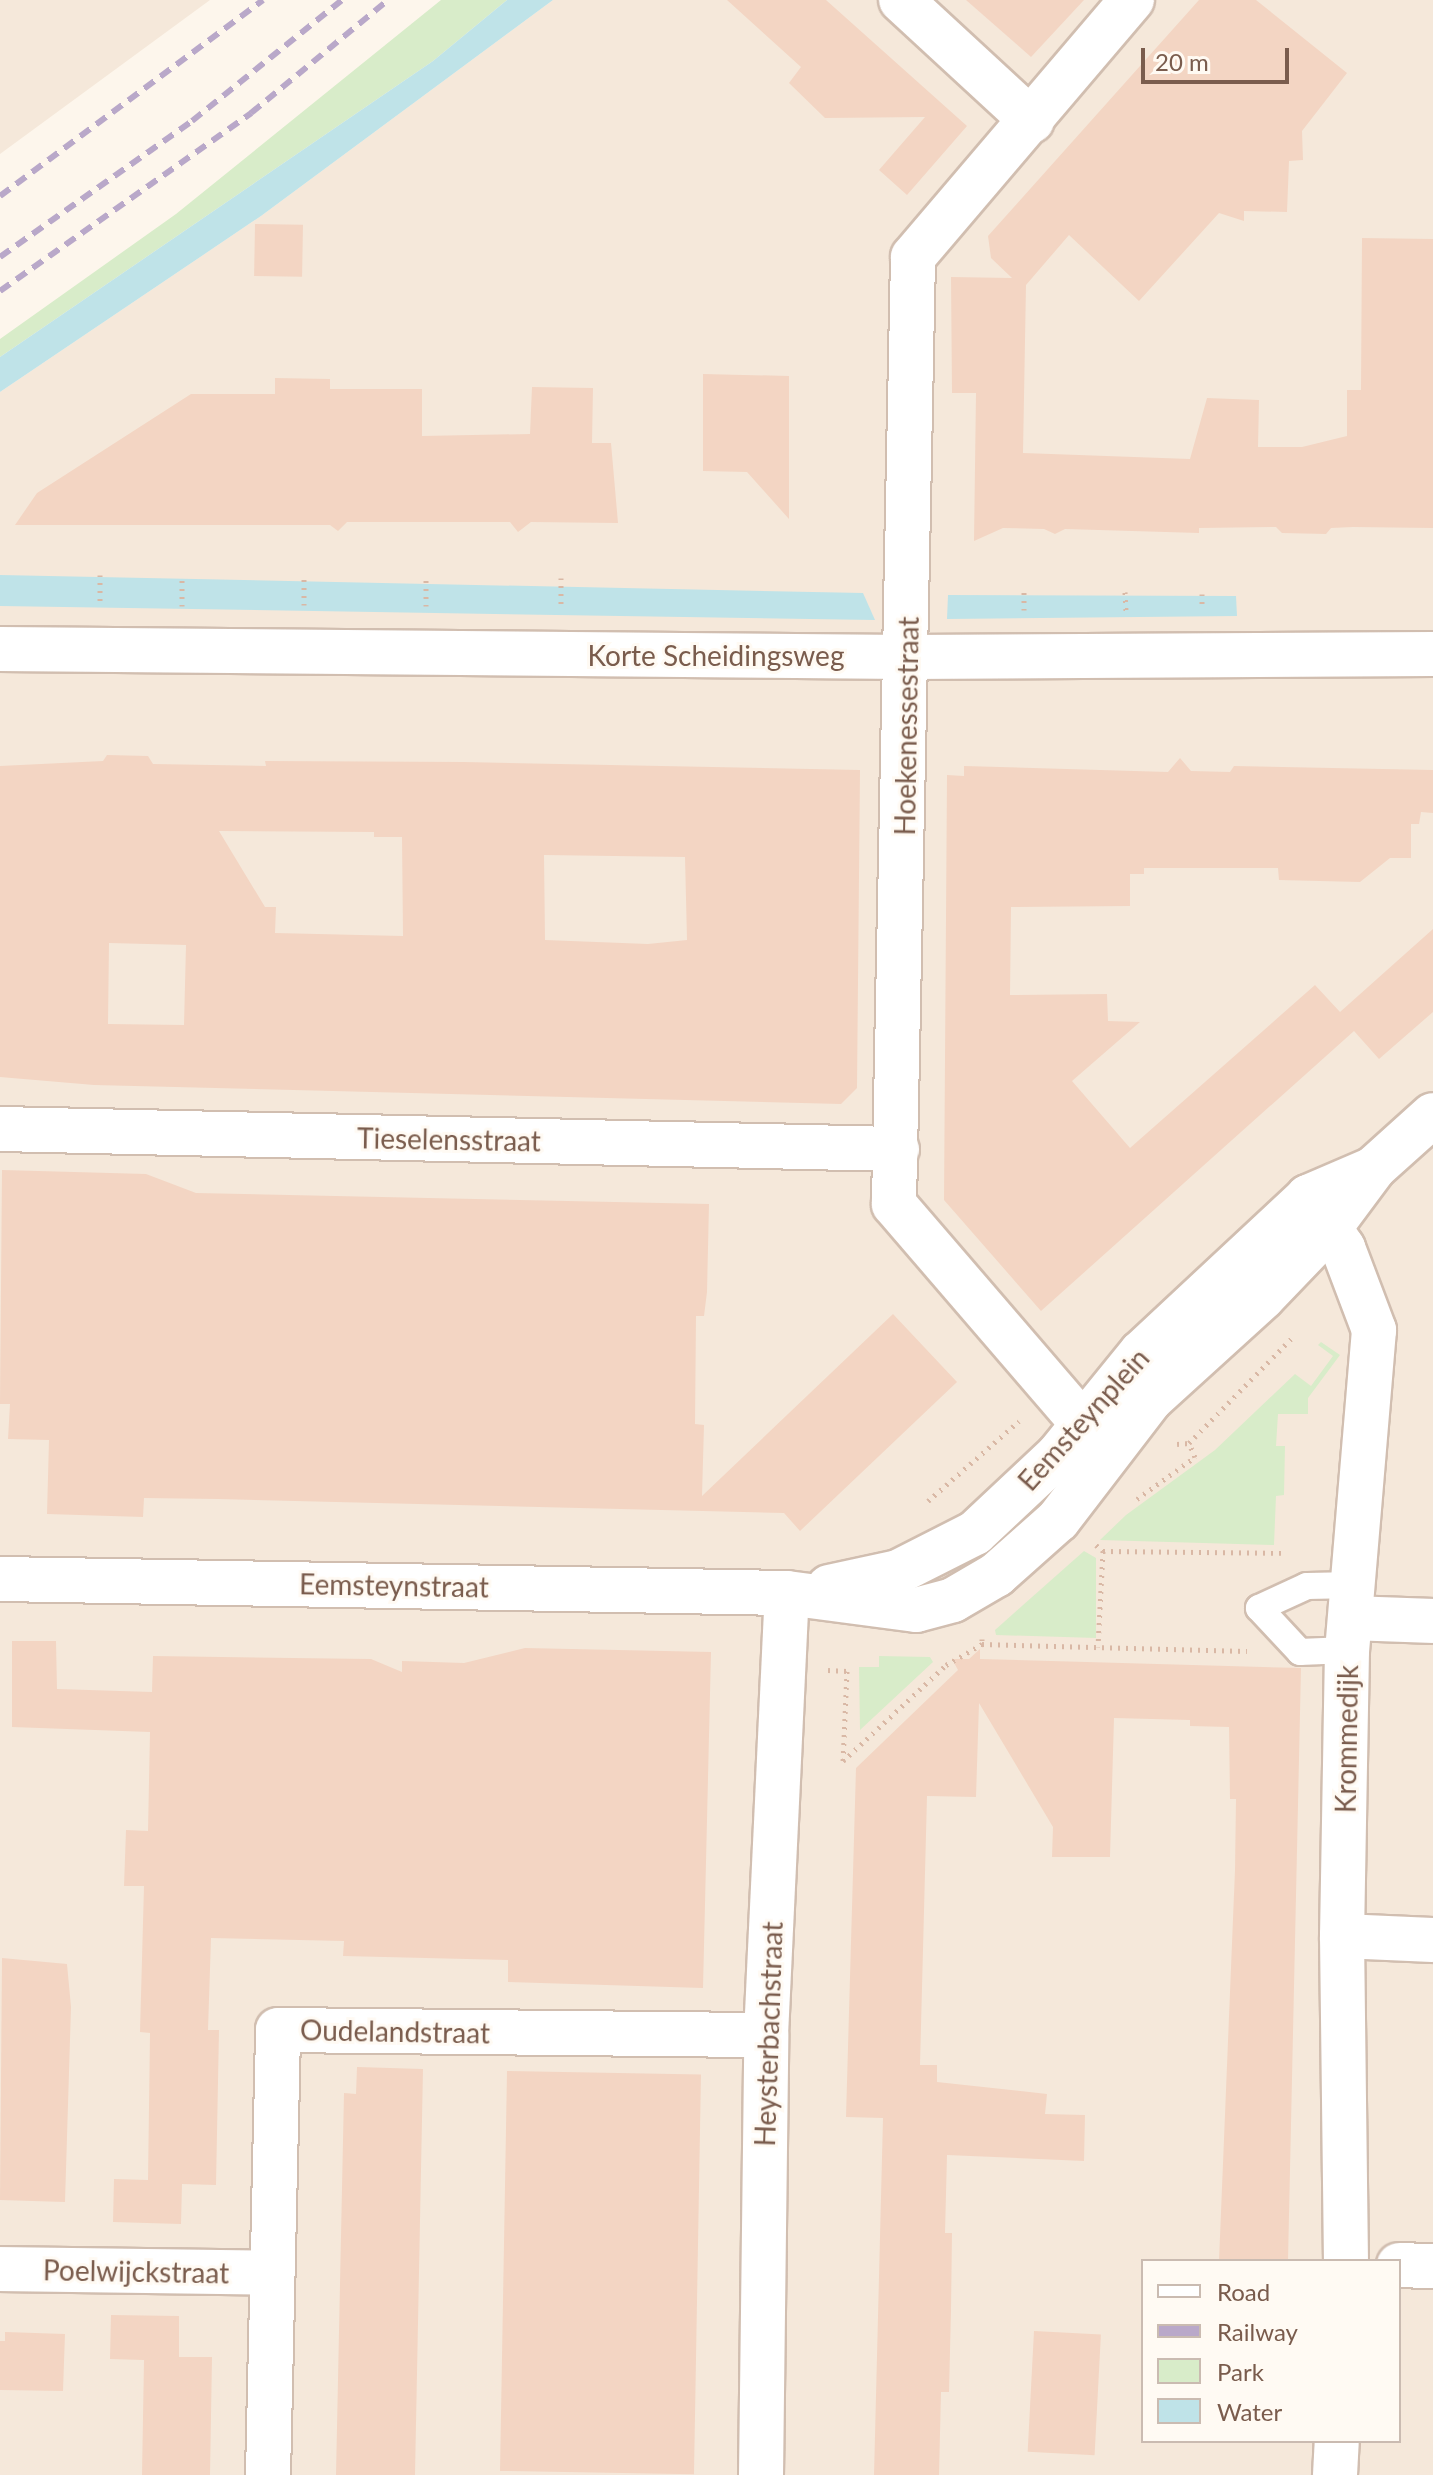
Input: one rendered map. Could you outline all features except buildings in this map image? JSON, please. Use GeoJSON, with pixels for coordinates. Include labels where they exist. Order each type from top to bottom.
{"type":"FeatureCollection","features":[{"type":"Feature","properties":{"kind":"street"},"geometry":{"type":"LineString","coordinates":[[901,0],[1032,121]]}},
{"type":"Feature","properties":{"kind":"street","name":"Hoekenessestraat"},"geometry":{"type":"LineString","coordinates":[[1096,1439],[894,1204],[913,257],[1132,0]]}},
{"type":"Feature","properties":{"kind":"street","name":"Korte Scheidingsweg"},"geometry":{"type":"LineString","coordinates":[[0,649],[907,657],[1433,654]]}},
{"type":"Feature","properties":{"kind":"street"},"geometry":{"type":"LineString","coordinates":[[1320,1212],[1433,1115]]}},
{"type":"Feature","properties":{"kind":"street","name":"Tieselensstraat"},"geometry":{"type":"LineString","coordinates":[[0,1129],[897,1149]]}},
{"type":"Feature","properties":{"kind":"street","name":"Eemsteynplein"},"geometry":{"type":"LineString","coordinates":[[787,1593],[851,1585],[943,1553],[975,1533],[1151,1399],[1263,1297],[1320,1212]]}},
{"type":"Feature","properties":{"kind":"street","name":"Krommedijk"},"geometry":{"type":"LineString","coordinates":[[1320,1212],[1374,1330],[1351,1618],[1342,1936],[1346,2259]]}},
{"type":"Feature","properties":{"kind":"street","name":"Eemsteynstraat"},"geometry":{"type":"LineString","coordinates":[[0,1579],[787,1593]]}},
{"type":"Feature","properties":{"kind":"street","name":"Heysterbachstraat"},"geometry":{"type":"LineString","coordinates":[[761,2475],[766,2035],[787,1593]]}},
{"type":"Feature","properties":{"kind":"street"},"geometry":{"type":"LineString","coordinates":[[1351,1618],[1433,1621]]}},
{"type":"Feature","properties":{"kind":"street"},"geometry":{"type":"LineString","coordinates":[[1342,1936],[1433,1940]]}},
{"type":"Feature","properties":{"kind":"street","name":"Oudelandstraat"},"geometry":{"type":"LineString","coordinates":[[268,2475],[278,2030],[766,2035]]}},
{"type":"Feature","properties":{"kind":"street"},"geometry":{"type":"LineString","coordinates":[[1401,2265],[1433,2266]]}},
{"type":"Feature","properties":{"kind":"street","name":"Poelwijckstraat"},"geometry":{"type":"LineString","coordinates":[[0,2269],[272,2273]]}},
{"type":"Feature","properties":{"kind":"street"},"geometry":{"type":"LineString","coordinates":[[1335,2475],[1337,2443]]}},
{"type":"Feature","properties":{"kind":"lane"},"geometry":{"type":"LineString","coordinates":[[1307,1586],[1351,1618],[1300,1652],[1259,1608],[1307,1586]]}},
{"type":"Feature","properties":{"kind":"path"},"geometry":{"type":"LineString","coordinates":[[100,575],[100,612]]}},
{"type":"Feature","properties":{"kind":"path"},"geometry":{"type":"LineString","coordinates":[[182,576],[182,614]]}},
{"type":"Feature","properties":{"kind":"path"},"geometry":{"type":"LineString","coordinates":[[561,578],[562,615]]}},
{"type":"Feature","properties":{"kind":"path"},"geometry":{"type":"LineString","coordinates":[[1023,618],[1024,587]]}},
{"type":"Feature","properties":{"kind":"path"},"geometry":{"type":"LineString","coordinates":[[1134,1502],[1195,1457],[1189,1443]]}},
{"type":"Feature","properties":{"kind":"path"},"geometry":{"type":"LineString","coordinates":[[1085,1537],[1103,1551],[1304,1554],[1307,1586]]}},
{"type":"Feature","properties":{"kind":"path"},"geometry":{"type":"LineString","coordinates":[[1098,1647],[1103,1551]]}},
{"type":"Feature","properties":{"kind":"path"},"geometry":{"type":"LineString","coordinates":[[982,1633],[982,1644]]}},
{"type":"Feature","properties":{"kind":"path"},"geometry":{"type":"LineString","coordinates":[[783,1670],[847,1671],[843,1761],[946,1665],[982,1644],[1300,1652]]}},
{"type":"Feature","properties":{"kind":"shaded area"},"geometry":{"type":"Polygon","coordinates":[[[0,0],[210,0],[0,154],[0,0]]]}},
{"type":"Feature","properties":{"kind":"shaded area"},"geometry":{"type":"Polygon","coordinates":[[[553,0],[1433,0],[1433,2475],[0,2475],[0,392],[261,216],[553,0]]]}},
{"type":"Feature","properties":{"kind":"green space"},"geometry":{"type":"Polygon","coordinates":[[[441,0],[507,0],[433,61],[0,357],[0,339],[176,214],[441,0]]]}},
{"type":"Feature","properties":{"kind":"green space"},"geometry":{"type":"Polygon","coordinates":[[[1321,1342],[1340,1355],[1308,1398],[1308,1414],[1278,1414],[1276,1446],[1285,1446],[1284,1495],[1276,1496],[1274,1545],[1100,1540],[1126,1515],[1215,1450],[1295,1374],[1311,1386],[1333,1356],[1318,1345],[1321,1342]]]}},
{"type":"Feature","properties":{"kind":"green space"},"geometry":{"type":"Polygon","coordinates":[[[1084,1551],[1096,1558],[1096,1638],[996,1635],[995,1630],[1084,1551]]]}},
{"type":"Feature","properties":{"kind":"green space"},"geometry":{"type":"Polygon","coordinates":[[[879,1656],[930,1657],[933,1662],[860,1730],[859,1667],[879,1667],[879,1656]]]}},
{"type":"Feature","properties":{"kind":"water"},"geometry":{"type":"Polygon","coordinates":[[[507,0],[553,0],[261,216],[0,392],[0,357],[433,61],[507,0]]]}},
{"type":"Feature","properties":{"kind":"water"},"geometry":{"type":"Polygon","coordinates":[[[0,575],[863,593],[875,620],[0,606],[0,575]]]}},
{"type":"Feature","properties":{"kind":"water"},"geometry":{"type":"Polygon","coordinates":[[[948,595],[1236,596],[1237,616],[947,619],[948,595]]]}},
{"type":"Feature","properties":{"kind":"railway"},"geometry":{"type":"LineString","coordinates":[[0,196],[263,0]]}},
{"type":"Feature","properties":{"kind":"railway"},"geometry":{"type":"LineString","coordinates":[[0,257],[192,121],[342,0]]}},
{"type":"Feature","properties":{"kind":"railway"},"geometry":{"type":"LineString","coordinates":[[0,291],[251,113],[388,0]]}}]}
